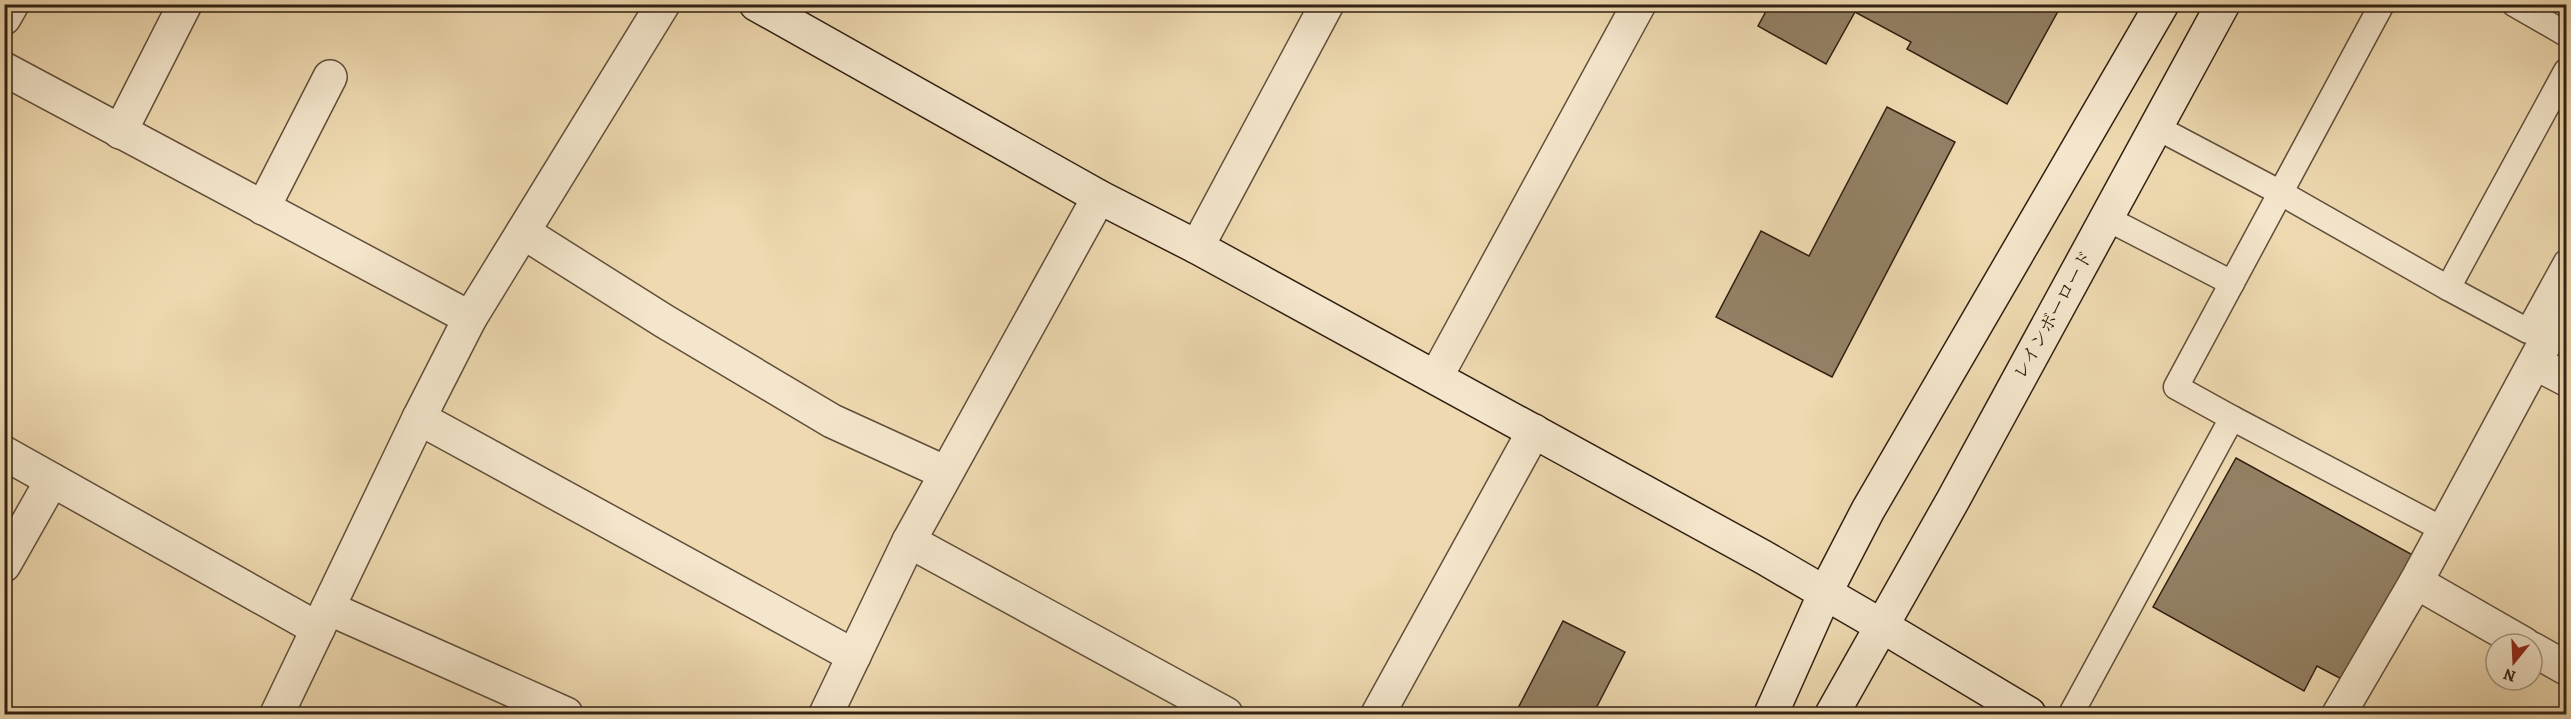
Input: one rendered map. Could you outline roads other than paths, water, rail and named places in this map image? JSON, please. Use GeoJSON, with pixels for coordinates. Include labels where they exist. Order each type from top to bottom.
{"type":"FeatureCollection","features":[{"type":"Feature","properties":{"kind":"street"},"geometry":{"type":"LineString","coordinates":[[4,18],[12,4]]}},
{"type":"Feature","properties":{"kind":"street"},"geometry":{"type":"LineString","coordinates":[[120,132],[185,4]]}},
{"type":"Feature","properties":{"kind":"street"},"geometry":{"type":"LineString","coordinates":[[277,714],[419,418],[470,318],[663,4]]}},
{"type":"Feature","properties":{"kind":"street"},"geometry":{"type":"LineString","coordinates":[[756,4],[1099,197],[1197,247],[1437,377],[1825,593],[2030,714]]}},
{"type":"Feature","properties":{"kind":"street"},"geometry":{"type":"LineString","coordinates":[[1197,247],[1326,4]]}},
{"type":"Feature","properties":{"kind":"street"},"geometry":{"type":"LineString","coordinates":[[1437,377],[1639,4]]}},
{"type":"Feature","properties":{"kind":"street"},"geometry":{"type":"LineString","coordinates":[[1772,714],[1825,593],[1868,510],[2162,4]]}},
{"type":"Feature","properties":{"kind":"street","name":"レインボーロード"},"geometry":{"type":"LineString","coordinates":[[1832,714],[2223,4]]}},
{"type":"Feature","properties":{"kind":"street"},"geometry":{"type":"LineString","coordinates":[[4,69],[470,318]]}},
{"type":"Feature","properties":{"kind":"street"},"geometry":{"type":"LineString","coordinates":[[262,208],[330,77]]}},
{"type":"Feature","properties":{"kind":"street"},"geometry":{"type":"LineString","coordinates":[[826,714],[909,541],[1099,197]]}},
{"type":"Feature","properties":{"kind":"street"},"geometry":{"type":"LineString","coordinates":[[523,232],[664,321],[832,421],[946,473]]}},
{"type":"Feature","properties":{"kind":"street"},"geometry":{"type":"LineString","coordinates":[[2339,714],[2416,582],[2566,304]]}},
{"type":"Feature","properties":{"kind":"street"},"geometry":{"type":"LineString","coordinates":[[2535,363],[2566,380]]}},
{"type":"Feature","properties":{"kind":"street"},"geometry":{"type":"LineString","coordinates":[[419,418],[854,656]]}},
{"type":"Feature","properties":{"kind":"street"},"geometry":{"type":"LineString","coordinates":[[1378,714],[1534,431]]}},
{"type":"Feature","properties":{"kind":"street"},"geometry":{"type":"LineString","coordinates":[[4,453],[51,480],[323,618],[566,714]]}},
{"type":"Feature","properties":{"kind":"street"},"geometry":{"type":"LineString","coordinates":[[4,565],[51,480]]}},
{"type":"Feature","properties":{"kind":"street"},"geometry":{"type":"LineString","coordinates":[[909,541],[1226,714]]}},
{"type":"Feature","properties":{"kind":"street"},"geometry":{"type":"LineString","coordinates":[[2416,582],[2503,632]]}},
{"type":"Feature","properties":{"kind":"street"},"geometry":{"type":"LineString","coordinates":[[2544,656],[2566,668]]}},
{"type":"Feature","properties":{"kind":"lane"},"geometry":{"type":"LineString","coordinates":[[2382,4],[2176,387],[2444,530]]}},
{"type":"Feature","properties":{"kind":"lane"},"geometry":{"type":"LineString","coordinates":[[2514,4],[2566,34]]}},
{"type":"Feature","properties":{"kind":"lane"},"geometry":{"type":"LineString","coordinates":[[2448,288],[2566,71]]}},
{"type":"Feature","properties":{"kind":"lane"},"geometry":{"type":"LineString","coordinates":[[2156,127],[2281,193],[2528,331],[2566,262]]}},
{"type":"Feature","properties":{"kind":"lane"},"geometry":{"type":"LineString","coordinates":[[2106,218],[2232,283]]}},
{"type":"Feature","properties":{"kind":"lane"},"geometry":{"type":"LineString","coordinates":[[2071,714],[2232,418]]}}]}
